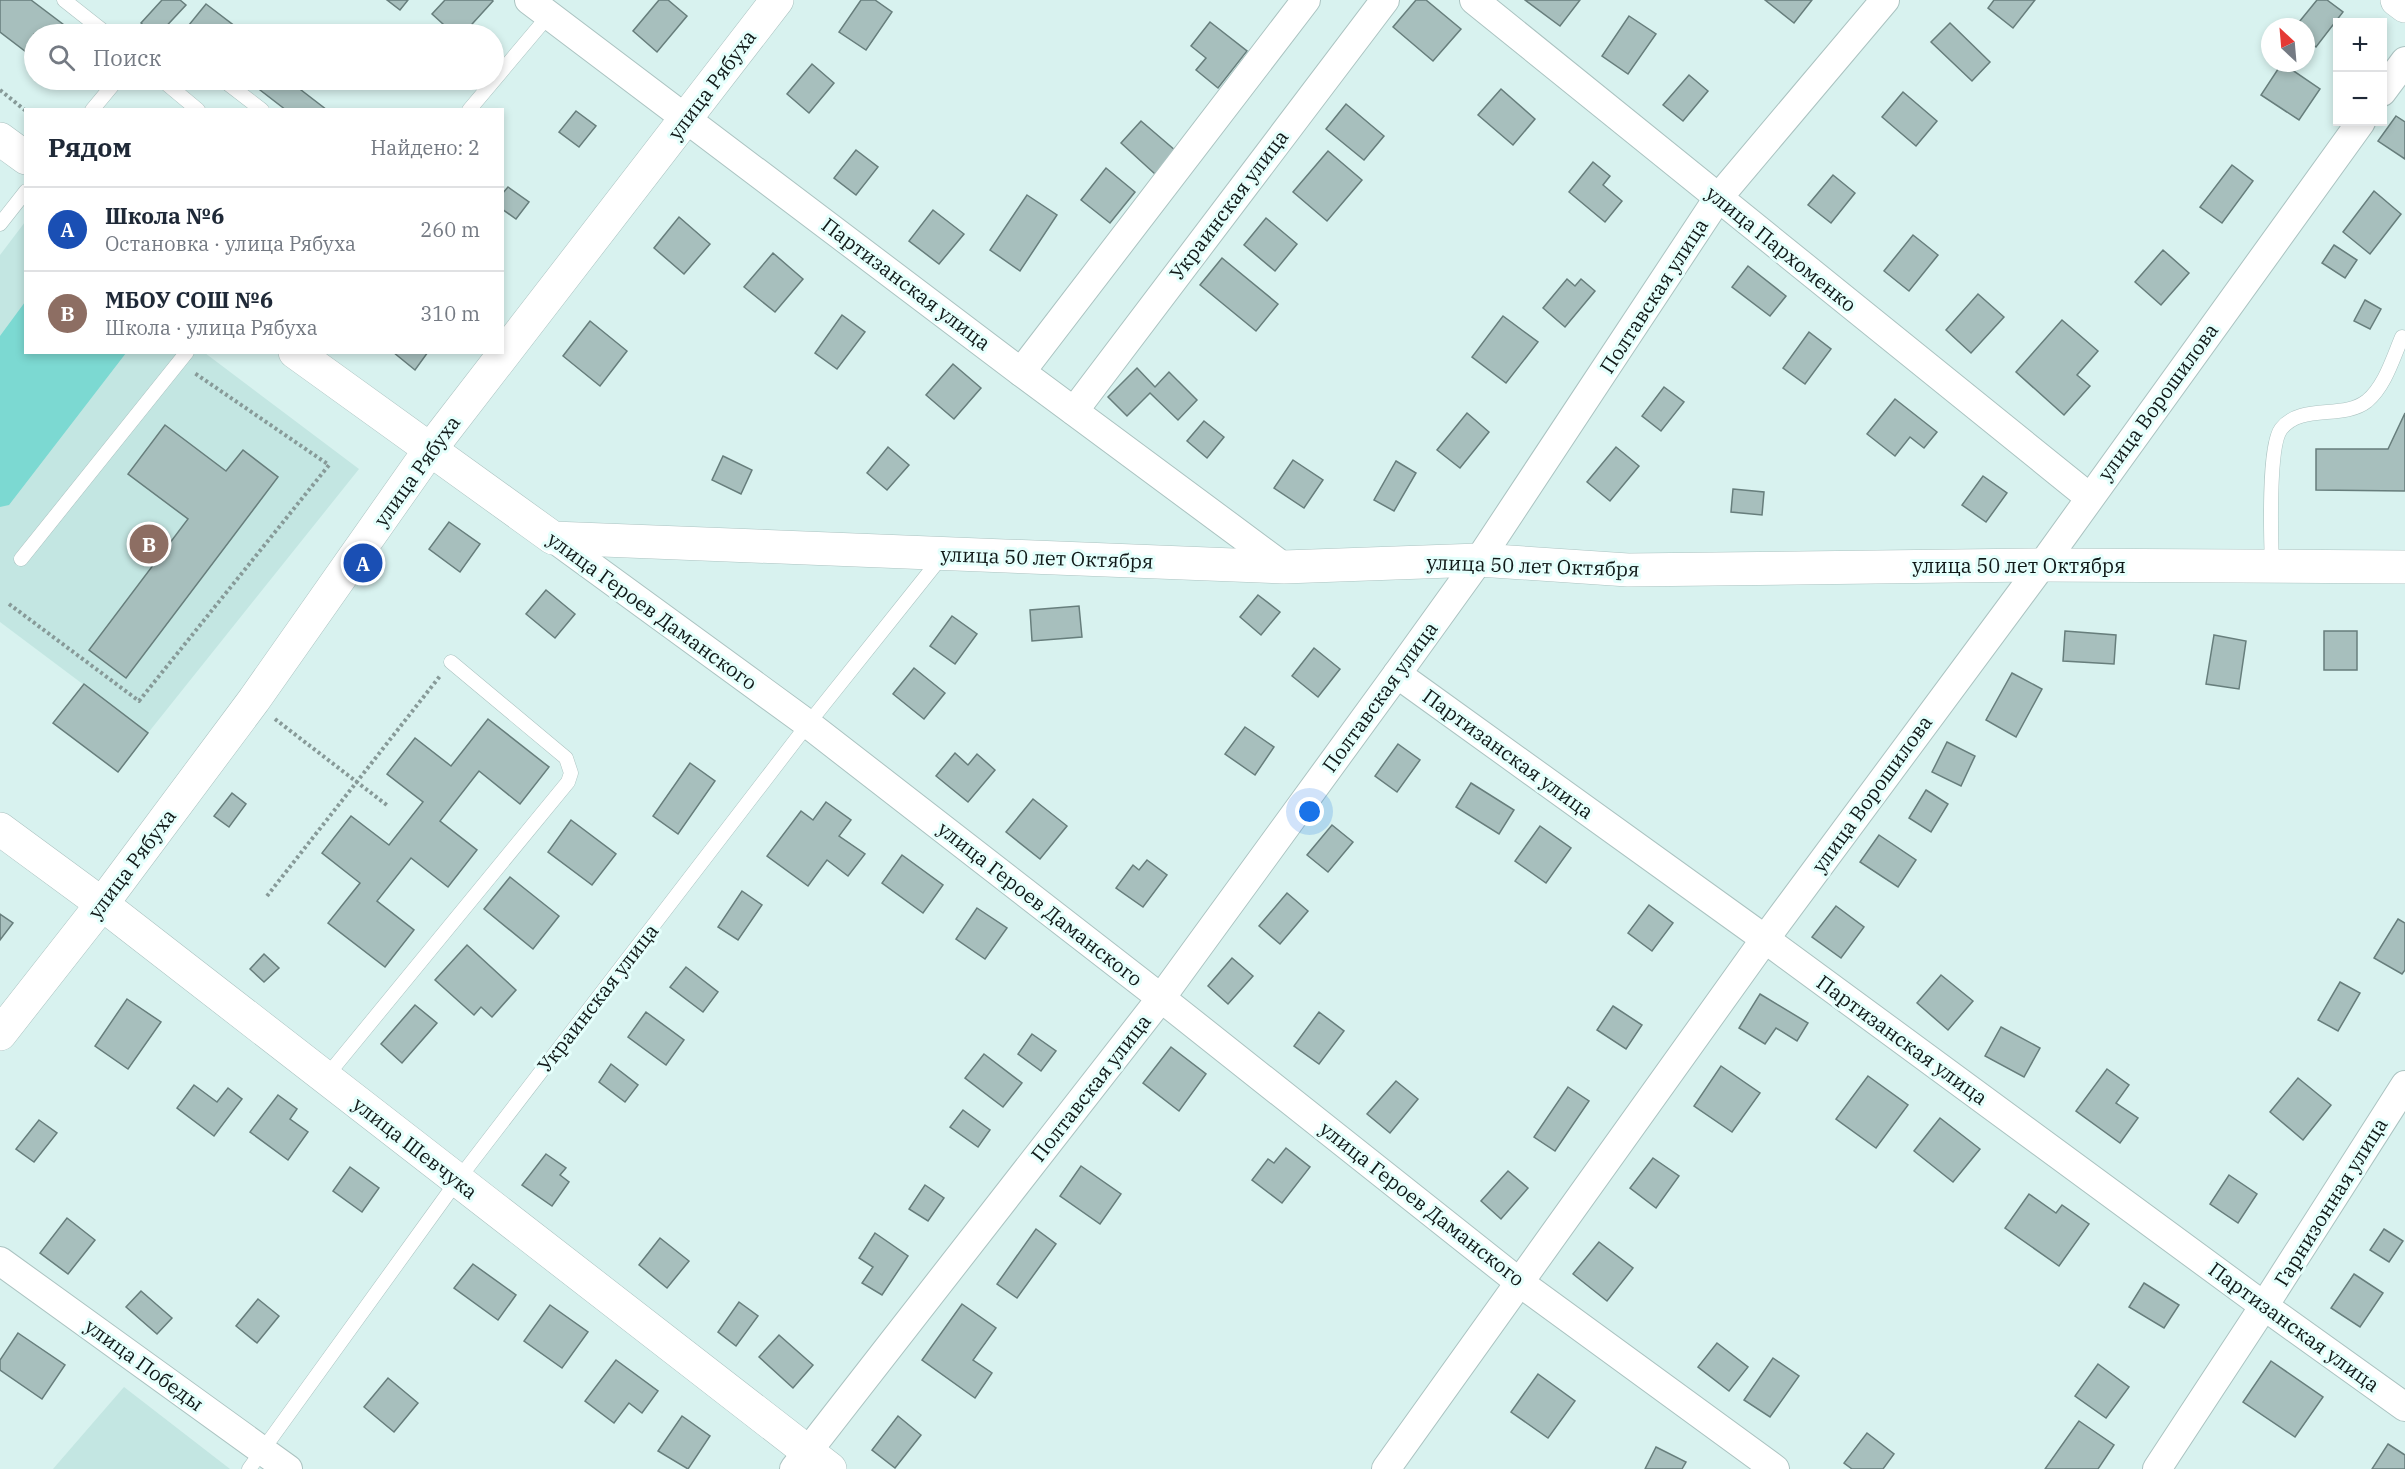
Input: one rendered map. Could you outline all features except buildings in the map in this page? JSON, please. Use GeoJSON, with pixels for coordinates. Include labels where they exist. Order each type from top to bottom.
{"type":"FeatureCollection","features":[{"type":"Feature","properties":{"kind":"main road","name":"улица Рябуха"},"geometry":{"type":"LineString","coordinates":[[0,1034],[102,904],[254,700],[429,451],[777,0]]}},
{"type":"Feature","properties":{"kind":"main road"},"geometry":{"type":"LineString","coordinates":[[2397,0],[2405,6]]}},
{"type":"Feature","properties":{"kind":"main road"},"geometry":{"type":"LineString","coordinates":[[0,140],[24,157]]}},
{"type":"Feature","properties":{"kind":"main road","name":"улица Героев Даманского"},"geometry":{"type":"LineString","coordinates":[[298,354],[429,451],[553,538]]}},
{"type":"Feature","properties":{"kind":"main road","name":"улица 50 лет Октября"},"geometry":{"type":"LineString","coordinates":[[553,538],[1284,567],[1479,560],[1628,570],[2042,565],[2405,567]]}},
{"type":"Feature","properties":{"kind":"main road","name":"улица Шевчука"},"geometry":{"type":"LineString","coordinates":[[0,829],[102,904],[457,1181],[810,1463]]}},
{"type":"Feature","properties":{"kind":"street"},"geometry":{"type":"LineString","coordinates":[[1021,372],[1306,0]]}},
{"type":"Feature","properties":{"kind":"street","name":"Украинская улица"},"geometry":{"type":"LineString","coordinates":[[1074,411],[1385,0]]}},
{"type":"Feature","properties":{"kind":"street","name":"улица Пархоменко"},"geometry":{"type":"LineString","coordinates":[[1474,0],[2089,497]]}},
{"type":"Feature","properties":{"kind":"street","name":"Полтавская улица"},"geometry":{"type":"LineString","coordinates":[[810,1463],[1161,998],[1479,560],[1718,198],[1885,0]]}},
{"type":"Feature","properties":{"kind":"street","name":"Партизанская улица"},"geometry":{"type":"LineString","coordinates":[[539,7],[1021,372],[1284,567]]}},
{"type":"Feature","properties":{"kind":"street"},"geometry":{"type":"LineString","coordinates":[[2387,85],[2405,61]]}},
{"type":"Feature","properties":{"kind":"street","name":"улица Ворошилова"},"geometry":{"type":"LineString","coordinates":[[1386,1469],[1765,939],[2042,565],[2358,126]]}},
{"type":"Feature","properties":{"kind":"street","name":"улица Героев Даманского"},"geometry":{"type":"LineString","coordinates":[[553,538],[808,724],[1161,998],[1519,1282],[1774,1469]]}},
{"type":"Feature","properties":{"kind":"street","name":"Партизанская улица"},"geometry":{"type":"LineString","coordinates":[[1397,674],[1765,939],[2405,1407]]}},
{"type":"Feature","properties":{"kind":"street","name":"Гарнизонная улица"},"geometry":{"type":"LineString","coordinates":[[2157,1469],[2405,1085]]}},
{"type":"Feature","properties":{"kind":"street","name":"улица Победы"},"geometry":{"type":"LineString","coordinates":[[0,1261],[256,1460],[288,1469]]}},
{"type":"Feature","properties":{"kind":"lane"},"geometry":{"type":"LineString","coordinates":[[64,0],[94,24]]}},
{"type":"Feature","properties":{"kind":"lane"},"geometry":{"type":"LineString","coordinates":[[504,58],[539,7]]}},
{"type":"Feature","properties":{"kind":"lane"},"geometry":{"type":"LineString","coordinates":[[94,108],[109,90]]}},
{"type":"Feature","properties":{"kind":"lane"},"geometry":{"type":"LineString","coordinates":[[174,90],[196,108]]}},
{"type":"Feature","properties":{"kind":"lane"},"geometry":{"type":"LineString","coordinates":[[235,90],[259,108]]}},
{"type":"Feature","properties":{"kind":"lane"},"geometry":{"type":"LineString","coordinates":[[470,108],[483,90]]}},
{"type":"Feature","properties":{"kind":"lane"},"geometry":{"type":"LineString","coordinates":[[0,224],[24,194]]}},
{"type":"Feature","properties":{"kind":"lane"},"geometry":{"type":"LineString","coordinates":[[2272,566],[2271,530],[2275,443],[2281,429],[2304,415],[2356,408],[2367,401],[2380,387],[2402,337]]}},
{"type":"Feature","properties":{"kind":"lane"},"geometry":{"type":"LineString","coordinates":[[21,559],[184,358]]}},
{"type":"Feature","properties":{"kind":"lane","name":"Украинская улица"},"geometry":{"type":"LineString","coordinates":[[256,1460],[457,1181],[808,724],[944,554]]}},
{"type":"Feature","properties":{"kind":"lane"},"geometry":{"type":"LineString","coordinates":[[325,1078],[568,782],[571,773],[566,758],[451,662]]}},
{"type":"Feature","properties":{"kind":"path"},"geometry":{"type":"LineString","coordinates":[[0,90],[24,109]]}},
{"type":"Feature","properties":{"kind":"path"},"geometry":{"type":"LineString","coordinates":[[9,604],[139,701],[329,465],[184,358]]}},
{"type":"Feature","properties":{"kind":"path"},"geometry":{"type":"LineString","coordinates":[[267,896],[451,662]]}},
{"type":"Feature","properties":{"kind":"path"},"geometry":{"type":"LineString","coordinates":[[254,700],[275,719],[388,806]]}},
{"type":"Feature","properties":{"kind":"shaded area"},"geometry":{"type":"Polygon","coordinates":[[[24,223],[24,354],[206,354],[359,469],[148,733],[0,622],[0,255],[24,223]]]}},
{"type":"Feature","properties":{"kind":"shaded area"},"geometry":{"type":"Polygon","coordinates":[[[24,303],[24,354],[125,354],[9,505],[0,507],[0,336],[24,303]]]}},
{"type":"Feature","properties":{"kind":"shaded area"},"geometry":{"type":"Polygon","coordinates":[[[124,1387],[230,1469],[53,1469],[124,1387]]]}},
{"type":"Feature","properties":{"kind":"place","name":"МБОУ СОШ №6"},"geometry":{"type":"Point","coordinates":[149,544]}},
{"type":"Feature","properties":{"kind":"place","name":"Школа №6"},"geometry":{"type":"Point","coordinates":[363,563]}}]}
